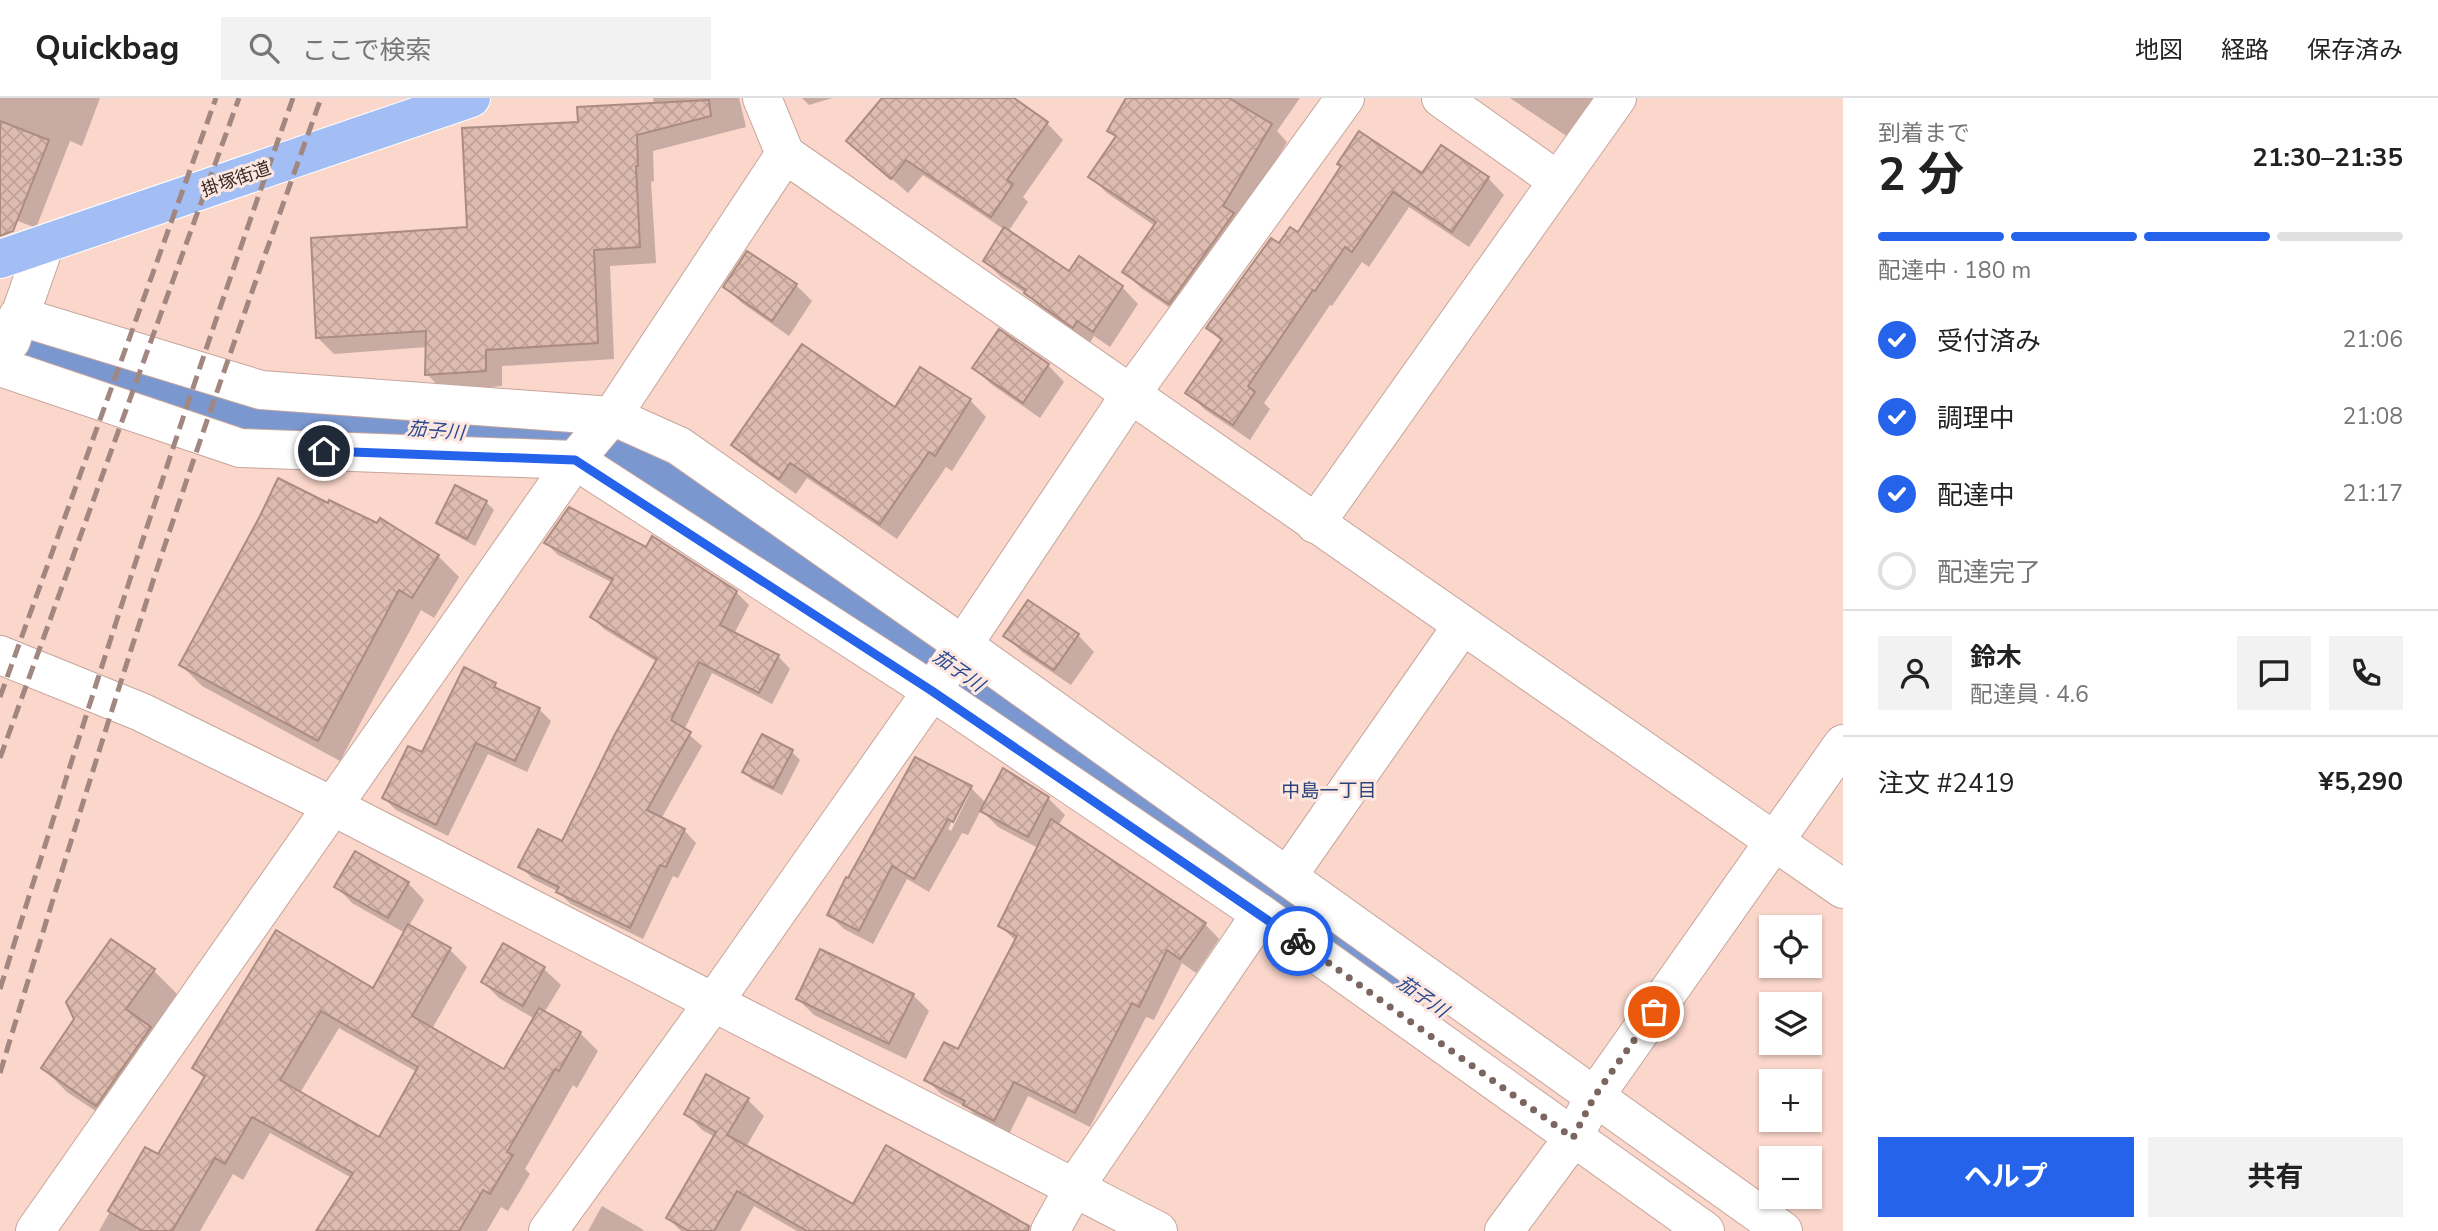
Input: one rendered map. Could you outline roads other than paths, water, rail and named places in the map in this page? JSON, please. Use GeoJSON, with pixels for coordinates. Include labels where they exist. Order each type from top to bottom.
{"type":"FeatureCollection","features":[{"type":"Feature","properties":{"kind":"highway","name":"掛塚街道"},"geometry":{"type":"LineString","coordinates":[[0,259],[471,98]]}},
{"type":"Feature","properties":{"kind":"street"},"geometry":{"type":"LineString","coordinates":[[762,98],[785,154],[1843,889]]}},
{"type":"Feature","properties":{"kind":"street"},"geometry":{"type":"LineString","coordinates":[[548,1231],[713,1003],[932,691],[1130,395],[1345,98]]}},
{"type":"Feature","properties":{"kind":"street"},"geometry":{"type":"LineString","coordinates":[[1441,98],[1558,181]]}},
{"type":"Feature","properties":{"kind":"street"},"geometry":{"type":"LineString","coordinates":[[1315,524],[1617,98]]}},
{"type":"Feature","properties":{"kind":"street"},"geometry":{"type":"LineString","coordinates":[[35,1231],[575,460],[612,416],[785,154]]}},
{"type":"Feature","properties":{"kind":"street"},"geometry":{"type":"LineString","coordinates":[[45,244],[1,372],[240,449],[575,460],[932,691],[1261,914],[1705,1231]]}},
{"type":"Feature","properties":{"kind":"street"},"geometry":{"type":"LineString","coordinates":[[19,316],[261,390],[612,416],[679,446],[963,645],[1783,1231]]}},
{"type":"Feature","properties":{"kind":"street"},"geometry":{"type":"LineString","coordinates":[[1287,877],[1462,626]]}},
{"type":"Feature","properties":{"kind":"street"},"geometry":{"type":"LineString","coordinates":[[0,655],[141,712],[334,807],[1158,1231]]}},
{"type":"Feature","properties":{"kind":"street"},"geometry":{"type":"LineString","coordinates":[[1504,1231],[1573,1138],[1594,1097],[1843,744]]}},
{"type":"Feature","properties":{"kind":"street"},"geometry":{"type":"LineString","coordinates":[[1050,1231],[1074,1188],[1261,914]]}},
{"type":"Feature","properties":{"kind":"waterway","name":"茄子川"},"geometry":{"type":"LineString","coordinates":[[58,357],[98,376],[245,414],[561,440],[625,456],[934,653],[1392,974]]}},
{"type":"Feature","properties":{"kind":"railway"},"geometry":{"type":"LineString","coordinates":[[0,697],[216,98]]}},
{"type":"Feature","properties":{"kind":"railway"},"geometry":{"type":"LineString","coordinates":[[0,758],[239,98]]}},
{"type":"Feature","properties":{"kind":"railway"},"geometry":{"type":"LineString","coordinates":[[0,989],[142,542],[293,98]]}},
{"type":"Feature","properties":{"kind":"railway"},"geometry":{"type":"LineString","coordinates":[[0,1073],[154,578],[321,98]]}},
{"type":"Feature","properties":{"kind":"district","name":"中島一丁目"},"geometry":{"type":"Point","coordinates":[1329,790]}}]}
